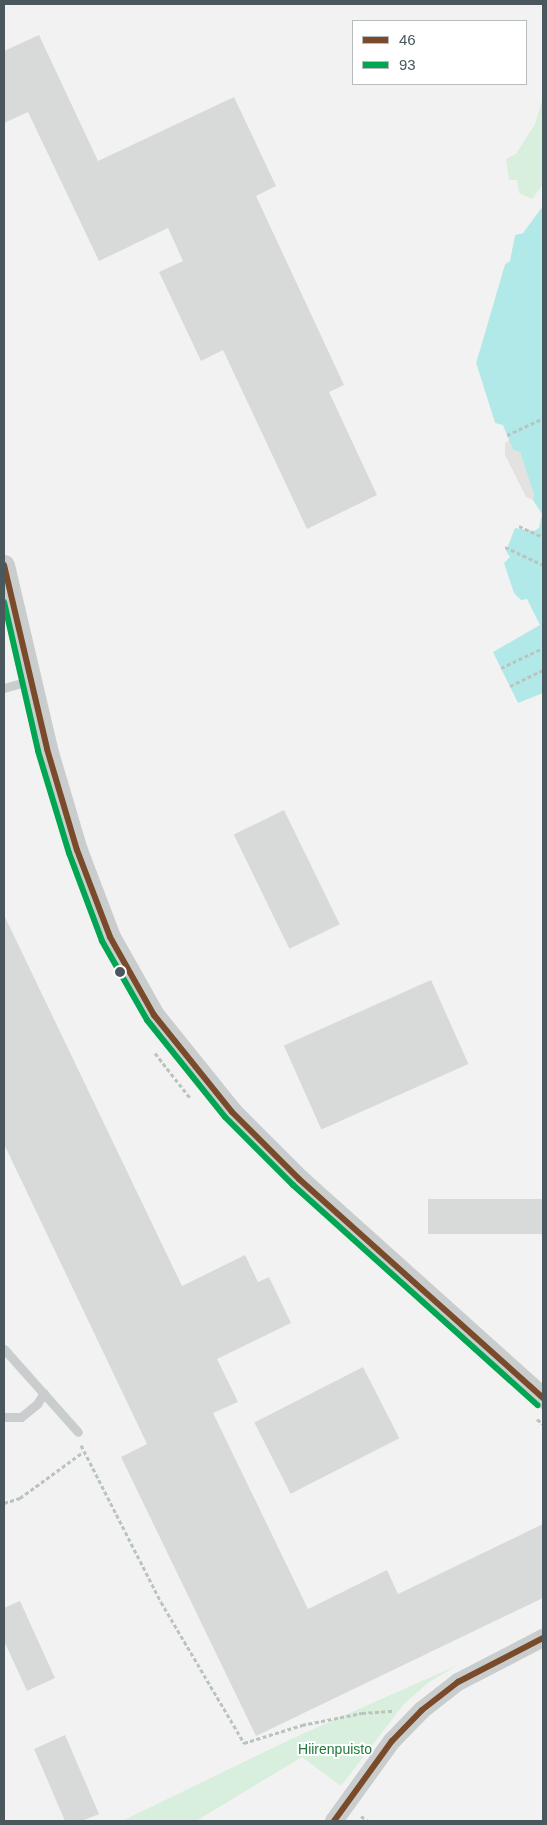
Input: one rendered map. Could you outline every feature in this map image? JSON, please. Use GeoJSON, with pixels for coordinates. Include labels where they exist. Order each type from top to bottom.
{"type":"FeatureCollection","features":[{"type":"Feature","properties":{"kind":"street"},"geometry":{"type":"LineString","coordinates":[[4,565],[77,850],[110,937],[154,1015],[232,1112],[299,1179],[543,1398]]}},
{"type":"Feature","properties":{"kind":"street"},"geometry":{"type":"LineString","coordinates":[[334,1821],[392,1742],[422,1710],[458,1682],[543,1638]]}},
{"type":"Feature","properties":{"kind":"lane"},"geometry":{"type":"LineString","coordinates":[[5,686],[32,680]]}},
{"type":"Feature","properties":{"kind":"lane"},"geometry":{"type":"LineString","coordinates":[[4,1349],[78,1432]]}},
{"type":"Feature","properties":{"kind":"lane"},"geometry":{"type":"LineString","coordinates":[[4,1417],[21,1416],[37,1404],[44,1393]]}},
{"type":"Feature","properties":{"kind":"path"},"geometry":{"type":"LineString","coordinates":[[507,435],[543,418]]}},
{"type":"Feature","properties":{"kind":"path"},"geometry":{"type":"LineString","coordinates":[[519,526],[543,538]]}},
{"type":"Feature","properties":{"kind":"path"},"geometry":{"type":"LineString","coordinates":[[505,546],[543,565]]}},
{"type":"Feature","properties":{"kind":"path"},"geometry":{"type":"LineString","coordinates":[[501,668],[543,648]]}},
{"type":"Feature","properties":{"kind":"path"},"geometry":{"type":"LineString","coordinates":[[510,686],[543,670]]}},
{"type":"Feature","properties":{"kind":"path"},"geometry":{"type":"LineString","coordinates":[[78,1432],[83,1452],[161,1602],[244,1743],[302,1724],[362,1713],[422,1710]]}},
{"type":"Feature","properties":{"kind":"path"},"geometry":{"type":"LineString","coordinates":[[4,1503],[20,1498],[83,1452]]}},
{"type":"Feature","properties":{"kind":"green space"},"geometry":{"type":"Polygon","coordinates":[[[543,97],[543,185],[532,199],[519,193],[517,180],[509,180],[506,159],[516,154],[535,124],[543,97]]]}},
{"type":"Feature","properties":{"kind":"green space","name":"Hiirenpuisto"},"geometry":{"type":"Polygon","coordinates":[[[458,1665],[429,1682],[404,1704],[341,1786],[302,1757],[196,1821],[122,1821],[289,1740],[458,1665]]]}},
{"type":"Feature","properties":{"kind":"sand"},"geometry":{"type":"Polygon","coordinates":[[[509,440],[513,450],[520,452],[535,494],[533,500],[526,497],[505,455],[505,443],[509,440]]]}},
{"type":"Feature","properties":{"kind":"water"},"geometry":{"type":"Polygon","coordinates":[[[543,206],[543,693],[518,703],[493,652],[540,625],[527,599],[521,600],[514,593],[504,563],[510,557],[506,551],[515,528],[534,531],[539,528],[542,514],[533,500],[534,494],[520,452],[513,450],[503,425],[495,423],[476,363],[505,264],[510,261],[515,235],[523,233],[543,206]]]}},
{"type":"Feature","properties":{"kind":"pier"},"geometry":{"type":"Polygon","coordinates":[[[543,204],[523,233],[515,235],[509,261],[505,264],[476,363],[495,423],[492,423],[473,363],[502,264],[507,259],[512,234],[521,231],[543,204]]]}},
{"type":"Feature","properties":{"kind":"building"},"geometry":{"type":"Polygon","coordinates":[[[39,35],[98,161],[234,97],[276,186],[256,196],[344,385],[329,392],[377,495],[307,529],[223,350],[201,361],[159,272],[183,261],[168,228],[99,261],[28,112],[4,123],[4,51],[39,35]]]}},
{"type":"Feature","properties":{"kind":"building"},"geometry":{"type":"Polygon","coordinates":[[[284,810],[340,924],[289,949],[234,835],[284,810]]]}},
{"type":"Feature","properties":{"kind":"building"},"geometry":{"type":"Polygon","coordinates":[[[4,915],[182,1286],[245,1255],[258,1282],[269,1277],[291,1323],[217,1359],[238,1402],[213,1413],[308,1609],[387,1570],[398,1594],[543,1524],[543,1598],[256,1736],[121,1457],[147,1444],[4,1144],[4,915]]]}},
{"type":"Feature","properties":{"kind":"building"},"geometry":{"type":"Polygon","coordinates":[[[431,980],[468,1064],[321,1130],[284,1045],[431,980]]]}},
{"type":"Feature","properties":{"kind":"building"},"geometry":{"type":"Polygon","coordinates":[[[428,1199],[543,1199],[543,1234],[428,1234],[428,1199]]]}},
{"type":"Feature","properties":{"kind":"building"},"geometry":{"type":"Polygon","coordinates":[[[363,1367],[399,1438],[291,1494],[254,1422],[363,1367]]]}},
{"type":"Feature","properties":{"kind":"building"},"geometry":{"type":"Polygon","coordinates":[[[20,1601],[55,1678],[27,1691],[4,1641],[4,1608],[20,1601]]]}},
{"type":"Feature","properties":{"kind":"building"},"geometry":{"type":"Polygon","coordinates":[[[65,1735],[99,1814],[82,1821],[65,1821],[34,1749],[65,1735]]]}},
{"type":"Feature","properties":{"kind":"transit line","name":"46"},"geometry":{"type":"LineString","coordinates":[[4,565],[47,749],[77,850],[110,937],[154,1015],[232,1112],[299,1179],[543,1398]]}},
{"type":"Feature","properties":{"kind":"transit line","name":"93"},"geometry":{"type":"LineString","coordinates":[[4,602],[38,751],[69,853],[102,941],[147,1020],[225,1117],[293,1185],[537,1405]]}},
{"type":"Feature","properties":{"kind":"transit line","name":"46"},"geometry":{"type":"LineString","coordinates":[[334,1821],[392,1741],[422,1710],[458,1682],[543,1638]]}}]}
